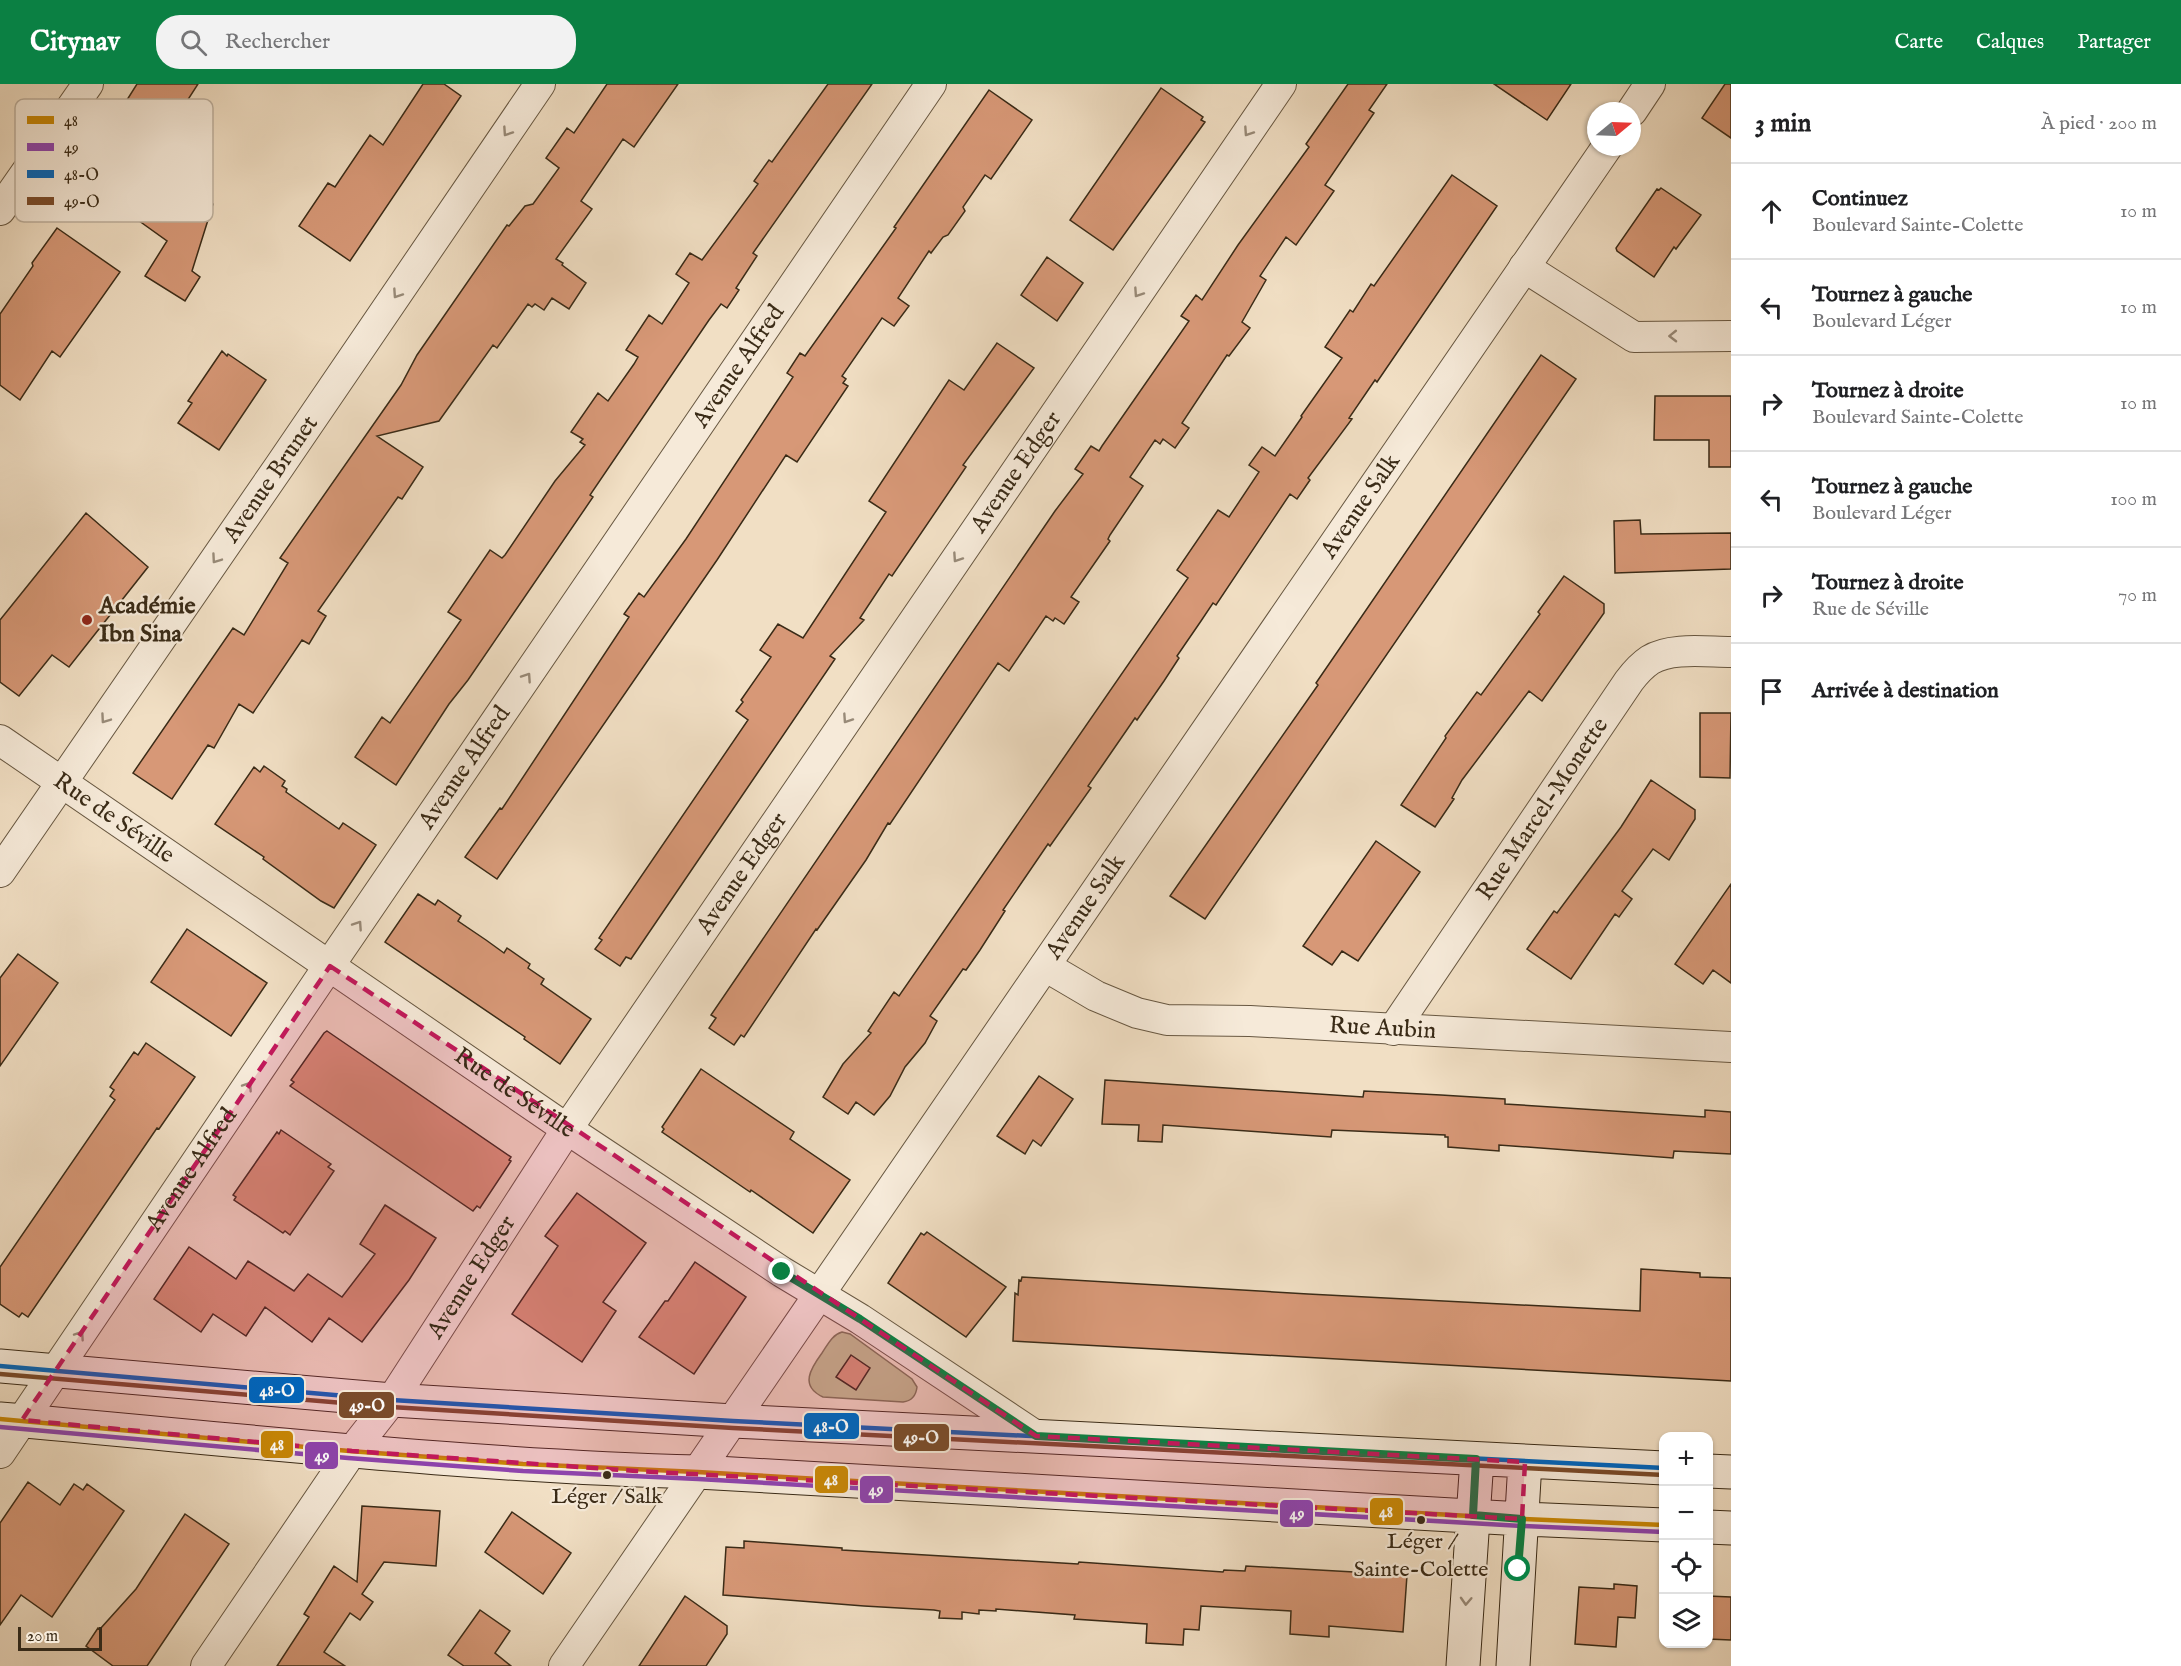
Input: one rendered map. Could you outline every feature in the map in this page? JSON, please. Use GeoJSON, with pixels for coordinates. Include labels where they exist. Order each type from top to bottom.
{"type":"FeatureCollection","features":[{"type":"Feature","properties":{"kind":"main road"},"geometry":{"type":"LineString","coordinates":[[0,1366],[392,1400],[733,1422],[1659,1468]]}},
{"type":"Feature","properties":{"kind":"main road"},"geometry":{"type":"LineString","coordinates":[[11,1420],[352,1451],[636,1471],[698,1472],[1659,1525]]}},
{"type":"Feature","properties":{"kind":"main road"},"geometry":{"type":"LineString","coordinates":[[1463,1666],[1476,1459]]}},
{"type":"Feature","properties":{"kind":"main road"},"geometry":{"type":"LineString","coordinates":[[1513,1666],[1525,1462]]}},
{"type":"Feature","properties":{"kind":"main road"},"geometry":{"type":"LineString","coordinates":[[1713,1471],[1731,1472]]}},
{"type":"Feature","properties":{"kind":"main road"},"geometry":{"type":"LineString","coordinates":[[1713,1527],[1731,1528]]}},
{"type":"Feature","properties":{"kind":"street"},"geometry":{"type":"LineString","coordinates":[[78,99],[88,84]]}},
{"type":"Feature","properties":{"kind":"street","name":"Avenue Brunet"},"geometry":{"type":"LineString","coordinates":[[0,873],[540,84]]}},
{"type":"Feature","properties":{"kind":"street","name":"Avenue Alfred"},"geometry":{"type":"LineString","coordinates":[[0,1453],[11,1420],[56,1371],[931,84]]}},
{"type":"Feature","properties":{"kind":"street","name":"Avenue Edger"},"geometry":{"type":"LineString","coordinates":[[206,1666],[352,1451],[392,1400],[567,1129],[1281,84]]}},
{"type":"Feature","properties":{"kind":"street"},"geometry":{"type":"LineString","coordinates":[[1638,102],[1650,84]]}},
{"type":"Feature","properties":{"kind":"street","name":"Avenue Salk"},"geometry":{"type":"LineString","coordinates":[[564,1666],[1601,156]]}},
{"type":"Feature","properties":{"kind":"street"},"geometry":{"type":"LineString","coordinates":[[0,210],[15,189]]}},
{"type":"Feature","properties":{"kind":"street"},"geometry":{"type":"LineString","coordinates":[[1524,267],[1634,337],[1731,336]]}},
{"type":"Feature","properties":{"kind":"street","name":"Rue Marcel-Monette"},"geometry":{"type":"LineString","coordinates":[[1393,1030],[1639,669],[1651,659],[1665,654],[1731,652]]}},
{"type":"Feature","properties":{"kind":"street","name":"Rue de Séville"},"geometry":{"type":"LineString","coordinates":[[0,741],[567,1129],[1036,1436]]}},
{"type":"Feature","properties":{"kind":"street","name":"Rue Aubin"},"geometry":{"type":"LineString","coordinates":[[1045,966],[1096,996],[1137,1013],[1167,1020],[1250,1022],[1731,1047]]}},
{"type":"Feature","properties":{"kind":"highlighted area"},"geometry":{"type":"Polygon","coordinates":[[[330,966],[1036,1436],[1525,1462],[1522,1519],[636,1471],[352,1451],[22,1420],[330,966]]]}},
{"type":"Feature","properties":{"kind":"shaded area"},"geometry":{"type":"Polygon","coordinates":[[[842,1332],[850,1334],[912,1379],[917,1387],[913,1398],[903,1402],[823,1397],[816,1393],[809,1382],[811,1371],[830,1340],[842,1332]]]}},
{"type":"Feature","properties":{"kind":"building"},"geometry":{"type":"Polygon","coordinates":[[[137,84],[198,84],[188,99],[128,99],[137,84]]]}},
{"type":"Feature","properties":{"kind":"building"},"geometry":{"type":"Polygon","coordinates":[[[423,84],[444,84],[461,96],[350,261],[299,226],[328,183],[335,187],[370,135],[383,145],[423,84]]]}},
{"type":"Feature","properties":{"kind":"building"},"geometry":{"type":"Polygon","coordinates":[[[607,84],[678,84],[634,147],[623,139],[581,201],[592,209],[556,259],[586,283],[569,309],[552,298],[544,310],[535,304],[532,307],[528,304],[497,348],[493,345],[439,421],[377,436],[423,467],[402,499],[398,497],[318,611],[326,616],[309,644],[302,640],[253,713],[239,704],[214,748],[208,745],[172,799],[133,773],[233,628],[244,635],[288,563],[280,558],[401,385],[417,355],[507,225],[509,226],[525,206],[533,204],[559,168],[546,158],[567,128],[574,133],[607,84]]]}},
{"type":"Feature","properties":{"kind":"building"},"geometry":{"type":"Polygon","coordinates":[[[828,84],[872,84],[753,253],[757,256],[736,288],[739,290],[727,308],[721,304],[709,320],[590,495],[593,497],[468,680],[449,704],[396,785],[355,757],[382,717],[390,723],[461,620],[448,612],[490,550],[502,558],[505,555],[555,481],[585,445],[580,442],[583,439],[571,432],[598,393],[608,401],[634,364],[638,357],[626,350],[649,315],[662,324],[689,283],[676,274],[690,253],[702,260],[758,184],[754,181],[769,160],[772,162],[828,84]]]}},
{"type":"Feature","properties":{"kind":"building"},"geometry":{"type":"Polygon","coordinates":[[[1348,84],[1387,84],[1369,110],[1374,113],[1325,185],[1334,191],[1296,245],[1286,237],[1260,276],[1266,280],[1242,322],[1250,328],[1229,356],[1227,355],[1182,423],[1189,428],[1175,448],[1163,439],[1160,444],[1155,440],[1130,477],[1143,486],[1110,535],[1108,539],[1110,541],[1071,597],[1079,602],[1064,624],[1055,618],[1053,621],[1046,616],[1009,671],[998,663],[744,1037],[741,1035],[734,1045],[709,1028],[716,1018],[711,1015],[1055,511],[1083,474],[1075,469],[1091,446],[1099,451],[1189,321],[1181,316],[1196,295],[1202,300],[1238,245],[1309,147],[1306,144],[1348,84]]]}},
{"type":"Feature","properties":{"kind":"building"},"geometry":{"type":"Polygon","coordinates":[[[1494,84],[1571,84],[1547,120],[1494,84]]]}},
{"type":"Feature","properties":{"kind":"building"},"geometry":{"type":"Polygon","coordinates":[[[1725,84],[1731,84],[1731,138],[1702,118],[1725,84]]]}},
{"type":"Feature","properties":{"kind":"building"},"geometry":{"type":"Polygon","coordinates":[[[1161,88],[1203,117],[1201,120],[1205,122],[1113,250],[1070,220],[1161,88]]]}},
{"type":"Feature","properties":{"kind":"building"},"geometry":{"type":"Polygon","coordinates":[[[989,90],[1032,120],[991,179],[985,175],[963,207],[965,211],[948,235],[943,237],[931,253],[929,251],[898,298],[909,306],[894,326],[882,318],[842,376],[846,379],[843,383],[848,386],[797,462],[786,455],[717,560],[497,879],[465,857],[500,808],[502,809],[629,617],[624,614],[639,593],[644,597],[686,539],[793,377],[787,373],[800,353],[805,356],[896,228],[894,227],[989,90]]]}},
{"type":"Feature","properties":{"kind":"building"},"geometry":{"type":"Polygon","coordinates":[[[1452,175],[1497,206],[1377,382],[1375,380],[1349,418],[1352,419],[1308,478],[1310,480],[1297,499],[1290,494],[1216,605],[1213,603],[1177,656],[1179,658],[1164,681],[1088,786],[1091,788],[1050,846],[1048,844],[1003,910],[1005,911],[980,950],[966,970],[963,969],[930,1016],[937,1021],[925,1043],[905,1067],[890,1096],[874,1115],[856,1102],[848,1114],[823,1097],[843,1064],[871,1033],[868,1031],[894,992],[899,996],[1188,578],[1177,570],[1218,510],[1229,517],[1259,472],[1249,465],[1262,447],[1275,456],[1302,417],[1342,358],[1325,347],[1350,310],[1353,312],[1371,284],[1374,286],[1452,175]]]}},
{"type":"Feature","properties":{"kind":"building"},"geometry":{"type":"Polygon","coordinates":[[[1661,188],[1701,215],[1676,249],[1674,247],[1654,277],[1616,248],[1657,189],[1661,188]]]}},
{"type":"Feature","properties":{"kind":"building"},"geometry":{"type":"Polygon","coordinates":[[[141,222],[207,222],[192,271],[200,277],[185,301],[145,276],[167,241],[141,222]]]}},
{"type":"Feature","properties":{"kind":"building"},"geometry":{"type":"Polygon","coordinates":[[[57,228],[120,272],[60,357],[52,351],[20,400],[0,385],[0,314],[57,228]]]}},
{"type":"Feature","properties":{"kind":"building"},"geometry":{"type":"Polygon","coordinates":[[[1047,257],[1083,283],[1057,321],[1021,295],[1047,257]]]}},
{"type":"Feature","properties":{"kind":"building"},"geometry":{"type":"Polygon","coordinates":[[[997,343],[1034,368],[963,465],[966,467],[892,576],[889,574],[860,618],[864,620],[830,656],[835,659],[631,959],[626,957],[620,966],[595,949],[602,940],[599,938],[748,720],[736,711],[771,657],[760,650],[778,624],[803,638],[886,512],[869,501],[949,380],[964,390],[997,343]]]}},
{"type":"Feature","properties":{"kind":"building"},"geometry":{"type":"Polygon","coordinates":[[[222,351],[266,380],[219,450],[178,423],[192,403],[188,401],[222,351]]]}},
{"type":"Feature","properties":{"kind":"building"},"geometry":{"type":"Polygon","coordinates":[[[1541,355],[1576,379],[1205,919],[1170,896],[1318,685],[1316,683],[1541,355]]]}},
{"type":"Feature","properties":{"kind":"building"},"geometry":{"type":"Polygon","coordinates":[[[1655,396],[1731,396],[1731,467],[1709,467],[1709,440],[1654,440],[1655,396]]]}},
{"type":"Feature","properties":{"kind":"building"},"geometry":{"type":"Polygon","coordinates":[[[86,513],[148,567],[69,667],[52,655],[19,696],[0,682],[0,620],[86,513]]]}},
{"type":"Feature","properties":{"kind":"building"},"geometry":{"type":"Polygon","coordinates":[[[1640,520],[1641,534],[1731,533],[1731,569],[1615,573],[1614,521],[1640,520]]]}},
{"type":"Feature","properties":{"kind":"building"},"geometry":{"type":"Polygon","coordinates":[[[1564,576],[1604,604],[1604,613],[1542,701],[1529,691],[1462,780],[1452,798],[1454,799],[1435,827],[1401,805],[1446,738],[1445,736],[1477,692],[1481,695],[1540,614],[1538,612],[1564,576]]]}},
{"type":"Feature","properties":{"kind":"building"},"geometry":{"type":"Polygon","coordinates":[[[1700,713],[1731,713],[1730,778],[1700,777],[1700,713]]]}},
{"type":"Feature","properties":{"kind":"building"},"geometry":{"type":"Polygon","coordinates":[[[264,766],[285,781],[282,786],[287,789],[286,792],[339,829],[343,823],[376,845],[334,908],[215,824],[254,767],[260,772],[264,766]]]}},
{"type":"Feature","properties":{"kind":"building"},"geometry":{"type":"Polygon","coordinates":[[[1651,780],[1695,810],[1695,819],[1669,860],[1653,849],[1622,891],[1632,899],[1619,917],[1615,914],[1571,979],[1527,949],[1554,911],[1557,913],[1621,827],[1651,780]]]}},
{"type":"Feature","properties":{"kind":"building"},"geometry":{"type":"Polygon","coordinates":[[[1376,841],[1420,872],[1358,961],[1342,951],[1332,965],[1303,946],[1376,841]]]}},
{"type":"Feature","properties":{"kind":"building"},"geometry":{"type":"Polygon","coordinates":[[[1731,884],[1731,983],[1713,970],[1703,984],[1675,964],[1731,884]]]}},
{"type":"Feature","properties":{"kind":"building"},"geometry":{"type":"Polygon","coordinates":[[[418,894],[435,905],[438,900],[461,916],[458,921],[504,953],[507,948],[530,964],[528,968],[544,979],[541,984],[591,1019],[560,1064],[524,1039],[525,1037],[385,942],[418,894]]]}},
{"type":"Feature","properties":{"kind":"building"},"geometry":{"type":"Polygon","coordinates":[[[187,929],[267,983],[231,1036],[151,982],[187,929]]]}},
{"type":"Feature","properties":{"kind":"building"},"geometry":{"type":"Polygon","coordinates":[[[18,954],[58,983],[0,1066],[0,978],[18,954]]]}},
{"type":"Feature","properties":{"kind":"building"},"geometry":{"type":"Polygon","coordinates":[[[327,1031],[511,1157],[509,1160],[511,1161],[480,1208],[477,1206],[473,1211],[290,1086],[294,1082],[291,1080],[327,1031]]]}},
{"type":"Feature","properties":{"kind":"building"},"geometry":{"type":"Polygon","coordinates":[[[146,1043],[195,1077],[159,1129],[157,1128],[28,1317],[22,1313],[19,1317],[0,1304],[0,1267],[115,1100],[110,1096],[114,1090],[110,1087],[134,1052],[138,1055],[146,1043]]]}},
{"type":"Feature","properties":{"kind":"building"},"geometry":{"type":"Polygon","coordinates":[[[701,1069],[794,1132],[790,1139],[850,1180],[813,1233],[662,1132],[664,1129],[662,1127],[701,1069]]]}},
{"type":"Feature","properties":{"kind":"building"},"geometry":{"type":"Polygon","coordinates":[[[1039,1076],[1073,1099],[1041,1146],[1033,1140],[1025,1154],[997,1136],[1039,1076]]]}},
{"type":"Feature","properties":{"kind":"building"},"geometry":{"type":"Polygon","coordinates":[[[1105,1080],[1363,1097],[1364,1091],[1441,1095],[1505,1099],[1505,1104],[1705,1117],[1705,1110],[1731,1112],[1731,1154],[1674,1151],[1673,1158],[1499,1145],[1499,1151],[1448,1147],[1448,1137],[1445,1135],[1332,1130],[1331,1137],[1163,1125],[1162,1142],[1138,1141],[1139,1125],[1102,1124],[1105,1080]]]}},
{"type":"Feature","properties":{"kind":"building"},"geometry":{"type":"Polygon","coordinates":[[[281,1130],[331,1164],[328,1167],[334,1171],[290,1235],[285,1231],[283,1233],[234,1200],[236,1197],[233,1195],[277,1132],[279,1134],[281,1130]]]}},
{"type":"Feature","properties":{"kind":"building"},"geometry":{"type":"Polygon","coordinates":[[[577,1193],[646,1243],[603,1302],[616,1311],[582,1362],[512,1314],[558,1246],[545,1236],[577,1193]]]}},
{"type":"Feature","properties":{"kind":"building"},"geometry":{"type":"Polygon","coordinates":[[[385,1205],[436,1238],[409,1280],[362,1342],[329,1318],[312,1342],[265,1307],[246,1336],[213,1314],[201,1332],[154,1299],[189,1247],[236,1279],[248,1261],[294,1291],[308,1274],[342,1297],[375,1254],[360,1244],[385,1205]]]}},
{"type":"Feature","properties":{"kind":"building"},"geometry":{"type":"Polygon","coordinates":[[[927,1232],[1006,1287],[966,1337],[888,1283],[921,1233],[924,1235],[927,1232]]]}},
{"type":"Feature","properties":{"kind":"building"},"geometry":{"type":"Polygon","coordinates":[[[695,1262],[746,1297],[694,1374],[639,1337],[695,1262]]]}},
{"type":"Feature","properties":{"kind":"building"},"geometry":{"type":"Polygon","coordinates":[[[1641,1269],[1700,1273],[1700,1277],[1731,1278],[1731,1381],[1013,1341],[1015,1293],[1018,1295],[1019,1280],[1021,1281],[1022,1277],[1640,1311],[1641,1269]]]}},
{"type":"Feature","properties":{"kind":"building"},"geometry":{"type":"Polygon","coordinates":[[[851,1355],[870,1368],[856,1390],[836,1377],[851,1355]]]}},
{"type":"Feature","properties":{"kind":"building"},"geometry":{"type":"Polygon","coordinates":[[[28,1482],[60,1505],[74,1484],[83,1490],[87,1484],[124,1511],[52,1617],[21,1595],[0,1625],[0,1523],[28,1482]]]}},
{"type":"Feature","properties":{"kind":"building"},"geometry":{"type":"Polygon","coordinates":[[[362,1506],[440,1511],[436,1566],[384,1562],[362,1594],[373,1602],[360,1620],[350,1613],[324,1652],[345,1666],[277,1666],[309,1617],[304,1614],[334,1566],[357,1582],[362,1506]]]}},
{"type":"Feature","properties":{"kind":"building"},"geometry":{"type":"Polygon","coordinates":[[[512,1512],[571,1553],[543,1594],[485,1552],[512,1512]]]}},
{"type":"Feature","properties":{"kind":"building"},"geometry":{"type":"Polygon","coordinates":[[[185,1514],[229,1544],[147,1666],[113,1666],[86,1646],[98,1628],[100,1629],[136,1589],[185,1514]]]}},
{"type":"Feature","properties":{"kind":"building"},"geometry":{"type":"Polygon","coordinates":[[[744,1541],[842,1548],[842,1550],[1223,1572],[1224,1570],[1245,1571],[1246,1566],[1407,1575],[1403,1632],[1329,1626],[1329,1637],[1290,1634],[1291,1611],[1201,1606],[1199,1630],[1184,1629],[1183,1645],[1146,1643],[1147,1624],[1074,1619],[1075,1615],[996,1609],[996,1611],[979,1610],[979,1614],[962,1612],[962,1619],[939,1618],[940,1611],[934,1610],[723,1595],[726,1547],[744,1548],[744,1541]]]}},
{"type":"Feature","properties":{"kind":"building"},"geometry":{"type":"Polygon","coordinates":[[[1614,1584],[1637,1586],[1635,1618],[1618,1617],[1616,1647],[1575,1644],[1579,1587],[1614,1589],[1614,1584]]]}},
{"type":"Feature","properties":{"kind":"building"},"geometry":{"type":"Polygon","coordinates":[[[685,1596],[727,1626],[727,1634],[706,1666],[639,1666],[685,1596]]]}},
{"type":"Feature","properties":{"kind":"building"},"geometry":{"type":"Polygon","coordinates":[[[1713,1596],[1731,1597],[1731,1640],[1713,1639],[1713,1596]]]}},
{"type":"Feature","properties":{"kind":"building"},"geometry":{"type":"Polygon","coordinates":[[[480,1610],[510,1631],[495,1653],[511,1666],[464,1666],[448,1655],[480,1610]]]}},
{"type":"Feature","properties":{"kind":"transit line","name":"48-O"},"geometry":{"type":"LineString","coordinates":[[0,1366],[392,1400],[733,1421],[1659,1468]]}},
{"type":"Feature","properties":{"kind":"transit line","name":"49-O"},"geometry":{"type":"LineString","coordinates":[[0,1374],[391,1407],[733,1428],[1659,1475]]}},
{"type":"Feature","properties":{"kind":"transit line","name":"48"},"geometry":{"type":"LineString","coordinates":[[0,1419],[349,1451],[523,1464],[1659,1525]]}},
{"type":"Feature","properties":{"kind":"transit line","name":"49"},"geometry":{"type":"LineString","coordinates":[[0,1427],[523,1471],[1659,1532]]}},
{"type":"Feature","properties":{"kind":"place","name":"Académie Ibn Sina"},"geometry":{"type":"Point","coordinates":[87,620]}},
{"type":"Feature","properties":{"kind":"place","name":"Léger / Salk"},"geometry":{"type":"Point","coordinates":[607,1475]}},
{"type":"Feature","properties":{"kind":"place","name":"Léger / Sainte-Colette"},"geometry":{"type":"Point","coordinates":[1421,1520]}},
{"type":"Feature","properties":{"kind":"route"},"geometry":{"type":"LineString","coordinates":[[782,1272],[860,1319],[1036,1436],[1476,1459],[1473,1515],[1522,1519],[1518,1569]]}}]}
